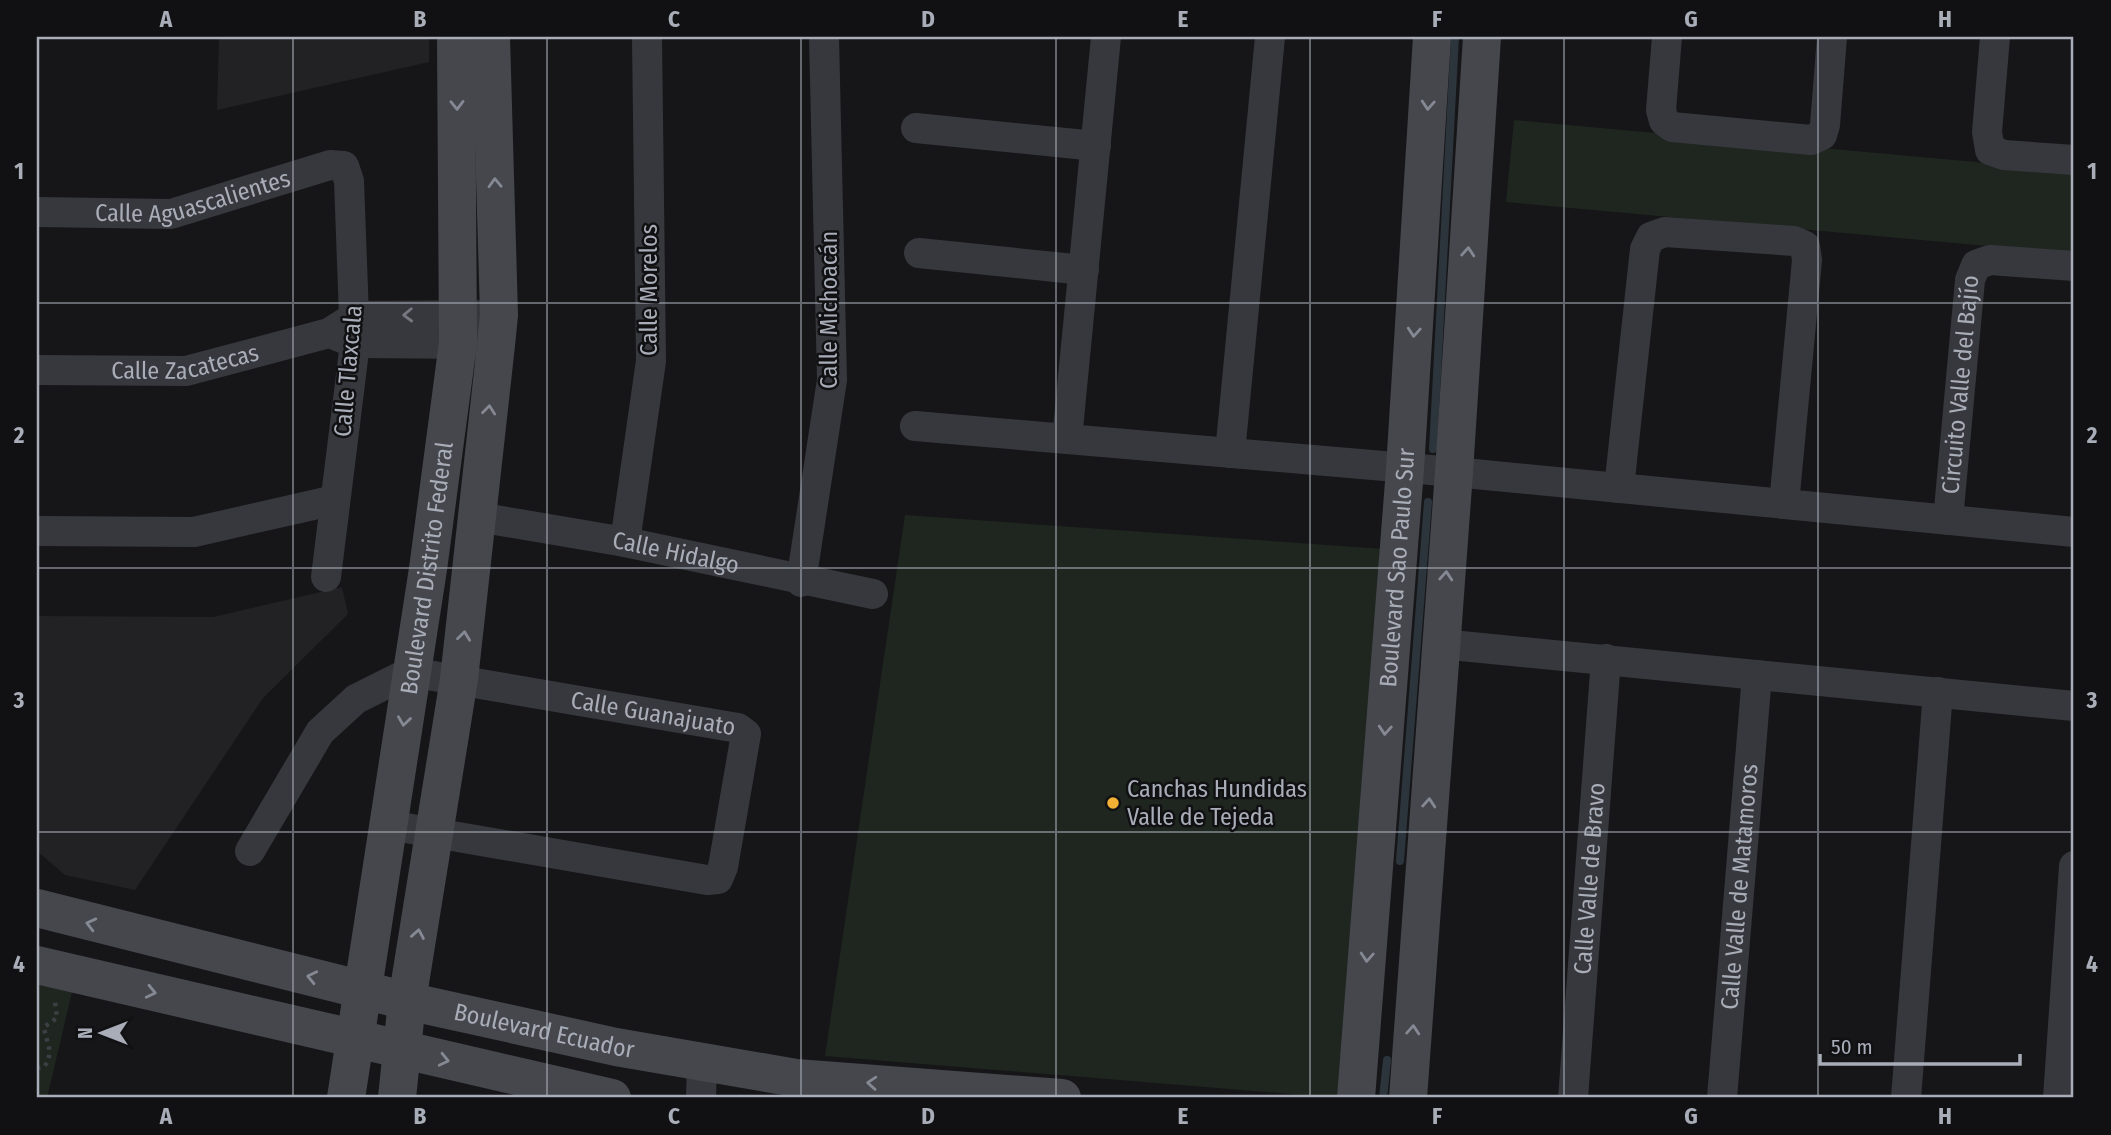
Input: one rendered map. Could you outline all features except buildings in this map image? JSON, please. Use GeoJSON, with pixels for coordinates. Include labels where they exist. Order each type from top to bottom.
{"type":"FeatureCollection","features":[{"type":"Feature","properties":{"kind":"street","name":"Boulevard Distrito Federal"},"geometry":{"type":"LineString","coordinates":[[346,1098],[410,671],[428,569],[459,328],[456,37]]}},
{"type":"Feature","properties":{"kind":"street","name":"Boulevard Distrito Federal"},"geometry":{"type":"LineString","coordinates":[[397,1098],[407,1001],[459,679],[498,330],[491,37]]}},
{"type":"Feature","properties":{"kind":"street","name":"Calle Morelos"},"geometry":{"type":"LineString","coordinates":[[625,542],[651,361],[647,37]]}},
{"type":"Feature","properties":{"kind":"street","name":"Calle Michoacán"},"geometry":{"type":"LineString","coordinates":[[801,582],[832,380],[824,37]]}},
{"type":"Feature","properties":{"kind":"street"},"geometry":{"type":"LineString","coordinates":[[1067,439],[1106,37]]}},
{"type":"Feature","properties":{"kind":"street"},"geometry":{"type":"LineString","coordinates":[[1230,453],[1270,37]]}},
{"type":"Feature","properties":{"kind":"street","name":"Boulevard Sao Paulo Sur"},"geometry":{"type":"LineString","coordinates":[[1356,1098],[1405,469],[1432,37]]}},
{"type":"Feature","properties":{"kind":"street","name":"Boulevard Sao Paulo Sur"},"geometry":{"type":"LineString","coordinates":[[1408,1098],[1454,472],[1482,37]]}},
{"type":"Feature","properties":{"kind":"street"},"geometry":{"type":"LineString","coordinates":[[1667,37],[1661,110],[1664,121],[1672,127],[1811,140],[1822,135],[1825,125],[1832,37]]}},
{"type":"Feature","properties":{"kind":"street"},"geometry":{"type":"LineString","coordinates":[[1995,37],[1987,132],[1990,150],[2004,155],[2074,160]]}},
{"type":"Feature","properties":{"kind":"street"},"geometry":{"type":"LineString","coordinates":[[916,128],[1096,146]]}},
{"type":"Feature","properties":{"kind":"street","name":"Calle Aguascalientes"},"geometry":{"type":"LineString","coordinates":[[37,212],[171,214],[330,165],[344,166]]}},
{"type":"Feature","properties":{"kind":"street","name":"Calle Tlaxcala"},"geometry":{"type":"LineString","coordinates":[[326,577],[335,499],[346,331],[349,181],[344,166]]}},
{"type":"Feature","properties":{"kind":"street"},"geometry":{"type":"LineString","coordinates":[[1619,488],[1645,249],[1651,237],[1665,232],[1794,241],[1804,246],[1807,260],[1784,504]]}},
{"type":"Feature","properties":{"kind":"street"},"geometry":{"type":"LineString","coordinates":[[919,253],[1084,271]]}},
{"type":"Feature","properties":{"kind":"street","name":"Circuito Valle del Bajío"},"geometry":{"type":"LineString","coordinates":[[1948,520],[1970,281],[1976,265],[1990,260],[2074,266]]}},
{"type":"Feature","properties":{"kind":"street","name":"Calle Zacatecas"},"geometry":{"type":"LineString","coordinates":[[37,370],[186,371],[346,331],[459,328],[498,330]]}},
{"type":"Feature","properties":{"kind":"street"},"geometry":{"type":"LineString","coordinates":[[915,426],[1454,472],[2074,532]]}},
{"type":"Feature","properties":{"kind":"street"},"geometry":{"type":"LineString","coordinates":[[37,531],[194,532],[335,499]]}},
{"type":"Feature","properties":{"kind":"street","name":"Calle Hidalgo"},"geometry":{"type":"LineString","coordinates":[[478,517],[625,542],[801,582],[873,594]]}},
{"type":"Feature","properties":{"kind":"street"},"geometry":{"type":"LineString","coordinates":[[428,569],[472,577]]}},
{"type":"Feature","properties":{"kind":"street"},"geometry":{"type":"LineString","coordinates":[[1441,644],[2074,706]]}},
{"type":"Feature","properties":{"kind":"street","name":"Calle Valle de Bravo"},"geometry":{"type":"LineString","coordinates":[[1573,1098],[1606,659]]}},
{"type":"Feature","properties":{"kind":"street"},"geometry":{"type":"LineString","coordinates":[[250,851],[320,732],[356,699],[410,671]]}},
{"type":"Feature","properties":{"kind":"street","name":"Calle Guanajuato"},"geometry":{"type":"LineString","coordinates":[[389,825],[707,880],[718,879],[723,867],[746,747],[746,734],[738,728],[410,671]]}},
{"type":"Feature","properties":{"kind":"street","name":"Calle Valle de Matamoros"},"geometry":{"type":"LineString","coordinates":[[1722,1098],[1757,675]]}},
{"type":"Feature","properties":{"kind":"street"},"geometry":{"type":"LineString","coordinates":[[1906,1098],[1938,692]]}},
{"type":"Feature","properties":{"kind":"street"},"geometry":{"type":"LineString","coordinates":[[2058,1098],[2074,866]]}},
{"type":"Feature","properties":{"kind":"street","name":"Boulevard Ecuador"},"geometry":{"type":"LineString","coordinates":[[37,908],[407,1001],[616,1047],[702,1080],[796,1077],[1038,1097]]}},
{"type":"Feature","properties":{"kind":"street","name":"Boulevard Ecuador"},"geometry":{"type":"LineString","coordinates":[[51,969],[612,1098]]}},
{"type":"Feature","properties":{"kind":"path"},"geometry":{"type":"LineString","coordinates":[[37,1069],[44,1067],[51,1051],[44,1027],[57,1018],[51,969]]}},
{"type":"Feature","properties":{"kind":"shaded area"},"geometry":{"type":"Polygon","coordinates":[[[219,37],[429,37],[429,62],[217,110],[219,37]]]}},
{"type":"Feature","properties":{"kind":"shaded area"},"geometry":{"type":"Polygon","coordinates":[[[1514,120],[2074,171],[2074,254],[1506,202],[1514,120]]]}},
{"type":"Feature","properties":{"kind":"shaded area","name":"Canchas Hundidas Valle de Tejeda"},"geometry":{"type":"Polygon","coordinates":[[[905,515],[1384,549],[1339,1098],[825,1056],[905,515]]]}},
{"type":"Feature","properties":{"kind":"shaded area"},"geometry":{"type":"Polygon","coordinates":[[[342,587],[348,614],[263,698],[135,890],[65,875],[37,851],[37,616],[213,617],[342,587]]]}},
{"type":"Feature","properties":{"kind":"shaded area"},"geometry":{"type":"Polygon","coordinates":[[[37,984],[72,992],[47,1098],[37,1098],[37,984]]]}},
{"type":"Feature","properties":{"kind":"waterway"},"geometry":{"type":"LineString","coordinates":[[1433,449],[1455,37]]}},
{"type":"Feature","properties":{"kind":"waterway"},"geometry":{"type":"LineString","coordinates":[[1400,861],[1428,502]]}},
{"type":"Feature","properties":{"kind":"waterway"},"geometry":{"type":"LineString","coordinates":[[1383,1098],[1387,1060]]}},
{"type":"Feature","properties":{"kind":"place","name":"Canchas Hundidas Valle de Tejeda"},"geometry":{"type":"Point","coordinates":[1113,803]}}]}
